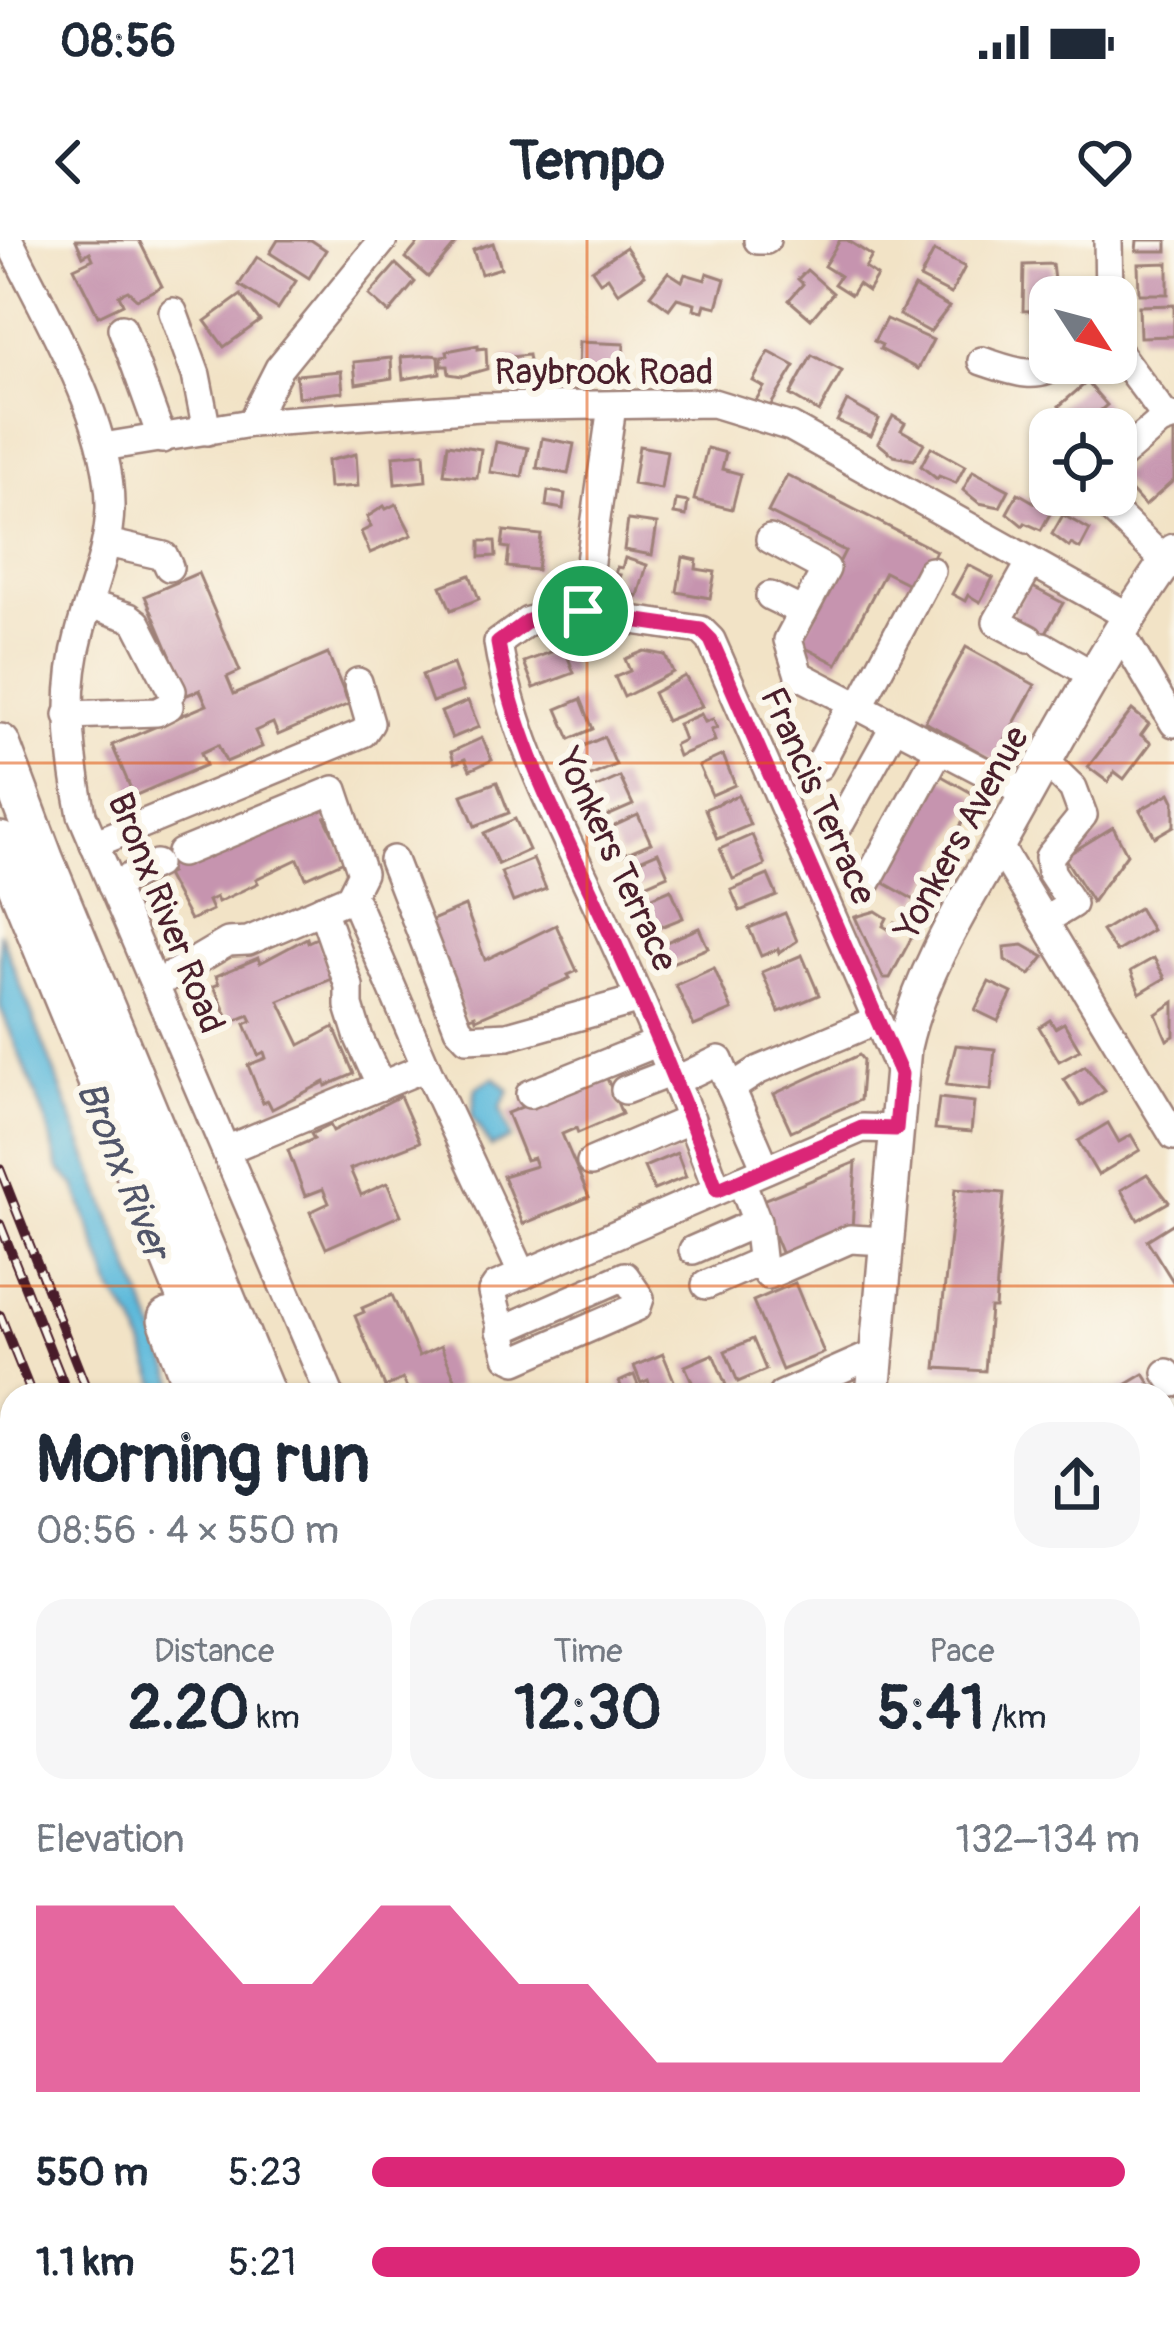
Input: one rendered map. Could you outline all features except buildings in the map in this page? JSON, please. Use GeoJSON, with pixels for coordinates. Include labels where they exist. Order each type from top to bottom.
{"type":"FeatureCollection","features":[{"type":"Feature","properties":{"kind":"highway"},"geometry":{"type":"LineString","coordinates":[[0,744],[260,1383]]}},
{"type":"Feature","properties":{"kind":"highway"},"geometry":{"type":"LineString","coordinates":[[0,842],[221,1383]]}},
{"type":"Feature","properties":{"kind":"highway"},"geometry":{"type":"LineString","coordinates":[[81,1039],[135,1223],[192,1383]]}},
{"type":"Feature","properties":{"kind":"main road","name":"Yonkers Avenue"},"geometry":{"type":"LineString","coordinates":[[874,1383],[901,1074],[919,998],[1093,675],[1170,556]]}},
{"type":"Feature","properties":{"kind":"street","name":"Bronx River Road"},"geometry":{"type":"LineString","coordinates":[[9,240],[89,408],[103,447],[110,502],[107,543],[75,654],[68,715],[82,815],[325,1383]]}},
{"type":"Feature","properties":{"kind":"street"},"geometry":{"type":"LineString","coordinates":[[251,423],[279,368],[383,240]]}},
{"type":"Feature","properties":{"kind":"street"},"geometry":{"type":"LineString","coordinates":[[1108,240],[1109,276]]}},
{"type":"Feature","properties":{"kind":"street"},"geometry":{"type":"LineString","coordinates":[[172,312],[196,375],[207,431]]}},
{"type":"Feature","properties":{"kind":"street"},"geometry":{"type":"LineString","coordinates":[[122,328],[162,439]]}},
{"type":"Feature","properties":{"kind":"street"},"geometry":{"type":"LineString","coordinates":[[982,361],[1029,373]]}},
{"type":"Feature","properties":{"kind":"street"},"geometry":{"type":"LineString","coordinates":[[1137,375],[1170,417],[1137,443]]}},
{"type":"Feature","properties":{"kind":"street","name":"Raybrook Road"},"geometry":{"type":"LineString","coordinates":[[103,447],[251,423],[481,407],[713,403],[791,427],[1031,562],[1123,623]]}},
{"type":"Feature","properties":{"kind":"street"},"geometry":{"type":"LineString","coordinates":[[583,611],[612,406]]}},
{"type":"Feature","properties":{"kind":"street"},"geometry":{"type":"LineString","coordinates":[[1119,516],[1170,556]]}},
{"type":"Feature","properties":{"kind":"street"},"geometry":{"type":"LineString","coordinates":[[770,539],[826,568],[788,640],[799,675],[1027,794]]}},
{"type":"Feature","properties":{"kind":"street"},"geometry":{"type":"LineString","coordinates":[[107,543],[164,556],[169,567]]}},
{"type":"Feature","properties":{"kind":"street"},"geometry":{"type":"LineString","coordinates":[[1031,562],[998,622],[1093,675]]}},
{"type":"Feature","properties":{"kind":"street"},"geometry":{"type":"LineString","coordinates":[[819,766],[931,572]]}},
{"type":"Feature","properties":{"kind":"street"},"geometry":{"type":"LineString","coordinates":[[770,596],[802,612]]}},
{"type":"Feature","properties":{"kind":"street"},"geometry":{"type":"LineString","coordinates":[[68,715],[157,712],[171,698],[137,623],[89,604]]}},
{"type":"Feature","properties":{"kind":"street","name":"Francis Terrace"},"geometry":{"type":"LineString","coordinates":[[583,611],[701,630],[711,640],[901,1074]]}},
{"type":"Feature","properties":{"kind":"street","name":"Yonkers Terrace"},"geometry":{"type":"LineString","coordinates":[[583,611],[528,621],[498,643],[506,694],[531,762],[691,1119],[741,1180]]}},
{"type":"Feature","properties":{"kind":"street"},"geometry":{"type":"LineString","coordinates":[[1123,623],[1174,723]]}},
{"type":"Feature","properties":{"kind":"street"},"geometry":{"type":"LineString","coordinates":[[94,844],[363,733],[370,722],[358,682]]}},
{"type":"Feature","properties":{"kind":"street"},"geometry":{"type":"LineString","coordinates":[[842,822],[895,725]]}},
{"type":"Feature","properties":{"kind":"street"},"geometry":{"type":"LineString","coordinates":[[866,884],[940,748]]}},
{"type":"Feature","properties":{"kind":"street"},"geometry":{"type":"LineString","coordinates":[[1044,921],[1072,904],[1051,872],[1049,857],[1083,815],[1073,788],[1045,761]]}},
{"type":"Feature","properties":{"kind":"street"},"geometry":{"type":"LineString","coordinates":[[112,886],[334,790],[362,873],[335,905],[349,1006],[381,1086]]}},
{"type":"Feature","properties":{"kind":"street"},"geometry":{"type":"LineString","coordinates":[[998,845],[1174,1136]]}},
{"type":"Feature","properties":{"kind":"street"},"geometry":{"type":"LineString","coordinates":[[393,860],[458,1028],[467,1038],[508,1036],[640,999]]}},
{"type":"Feature","properties":{"kind":"street"},"geometry":{"type":"LineString","coordinates":[[155,985],[228,942],[248,941],[335,905],[356,904],[524,1275]]}},
{"type":"Feature","properties":{"kind":"street"},"geometry":{"type":"LineString","coordinates":[[731,1088],[759,1070],[877,1020]]}},
{"type":"Feature","properties":{"kind":"street"},"geometry":{"type":"LineString","coordinates":[[843,1034],[815,1062],[775,1080],[752,1098],[741,1180],[757,1222],[762,1266],[768,1275],[850,1239],[886,1241]]}},
{"type":"Feature","properties":{"kind":"street"},"geometry":{"type":"LineString","coordinates":[[530,1094],[659,1042]]}},
{"type":"Feature","properties":{"kind":"street"},"geometry":{"type":"LineString","coordinates":[[626,1090],[719,1060],[746,1124]]}},
{"type":"Feature","properties":{"kind":"street"},"geometry":{"type":"LineString","coordinates":[[226,1150],[426,1067]]}},
{"type":"Feature","properties":{"kind":"street"},"geometry":{"type":"LineString","coordinates":[[591,1162],[691,1119]]}},
{"type":"Feature","properties":{"kind":"street"},"geometry":{"type":"LineString","coordinates":[[500,1331],[626,1276],[640,1298],[637,1307],[516,1360],[508,1356],[500,1331],[492,1292],[496,1286],[862,1128],[896,1129]]}},
{"type":"Feature","properties":{"kind":"street"},"geometry":{"type":"LineString","coordinates":[[692,1250],[757,1222]]}},
{"type":"Feature","properties":{"kind":"street"},"geometry":{"type":"LineString","coordinates":[[706,1285],[752,1265],[762,1266]]}},
{"type":"Feature","properties":{"kind":"street"},"geometry":{"type":"LineString","coordinates":[[809,1383],[878,1353]]}},
{"type":"Feature","properties":{"kind":"water"},"geometry":{"type":"Polygon","coordinates":[[[0,932],[175,1383],[157,1383],[135,1323],[113,1292],[75,1185],[59,1169],[47,1123],[0,1006],[0,932]]]}},
{"type":"Feature","properties":{"kind":"water"},"geometry":{"type":"Polygon","coordinates":[[[494,1077],[509,1090],[500,1108],[511,1138],[491,1147],[472,1117],[476,1088],[494,1077]]]}},
{"type":"Feature","properties":{"kind":"railway"},"geometry":{"type":"LineString","coordinates":[[0,1169],[84,1383]]}},
{"type":"Feature","properties":{"kind":"railway"},"geometry":{"type":"LineString","coordinates":[[0,1224],[63,1383]]}},
{"type":"Feature","properties":{"kind":"railway"},"geometry":{"type":"LineString","coordinates":[[0,1315],[27,1383]]}},
{"type":"Feature","properties":{"kind":"route"},"geometry":{"type":"LineString","coordinates":[[583,611],[701,630],[711,640],[901,1074],[896,1129],[862,1128],[717,1190],[672,1072],[531,762],[506,694],[498,643],[528,621],[583,611]]}},
{"type":"Feature","properties":{"kind":"water label","name":"Bronx River"},"geometry":{"type":"Point","coordinates":[123,1170]}}]}
